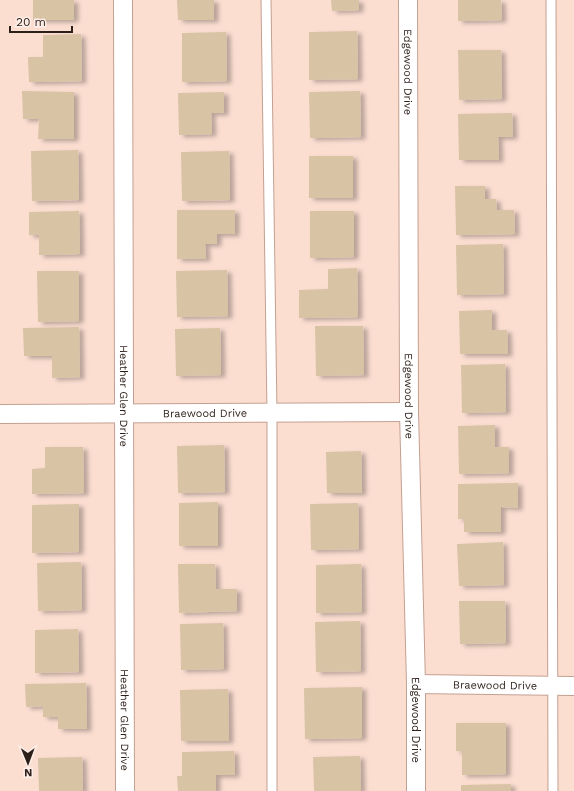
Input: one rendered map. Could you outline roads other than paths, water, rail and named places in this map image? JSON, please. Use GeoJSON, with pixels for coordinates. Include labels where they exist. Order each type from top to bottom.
{"type":"FeatureCollection","features":[{"type":"Feature","properties":{"kind":"street","name":"Heather Glen Drive"},"geometry":{"type":"LineString","coordinates":[[123,0],[125,791]]}},
{"type":"Feature","properties":{"kind":"street","name":"Edgewood Drive"},"geometry":{"type":"LineString","coordinates":[[408,0],[409,412],[416,684],[416,791]]}},
{"type":"Feature","properties":{"kind":"street","name":"Braewood Drive"},"geometry":{"type":"LineString","coordinates":[[0,414],[409,412]]}},
{"type":"Feature","properties":{"kind":"street","name":"Braewood Drive"},"geometry":{"type":"LineString","coordinates":[[416,684],[574,686]]}},
{"type":"Feature","properties":{"kind":"lane"},"geometry":{"type":"LineString","coordinates":[[266,0],[272,413],[272,791]]}},
{"type":"Feature","properties":{"kind":"lane"},"geometry":{"type":"LineString","coordinates":[[551,0],[553,791]]}}]}
